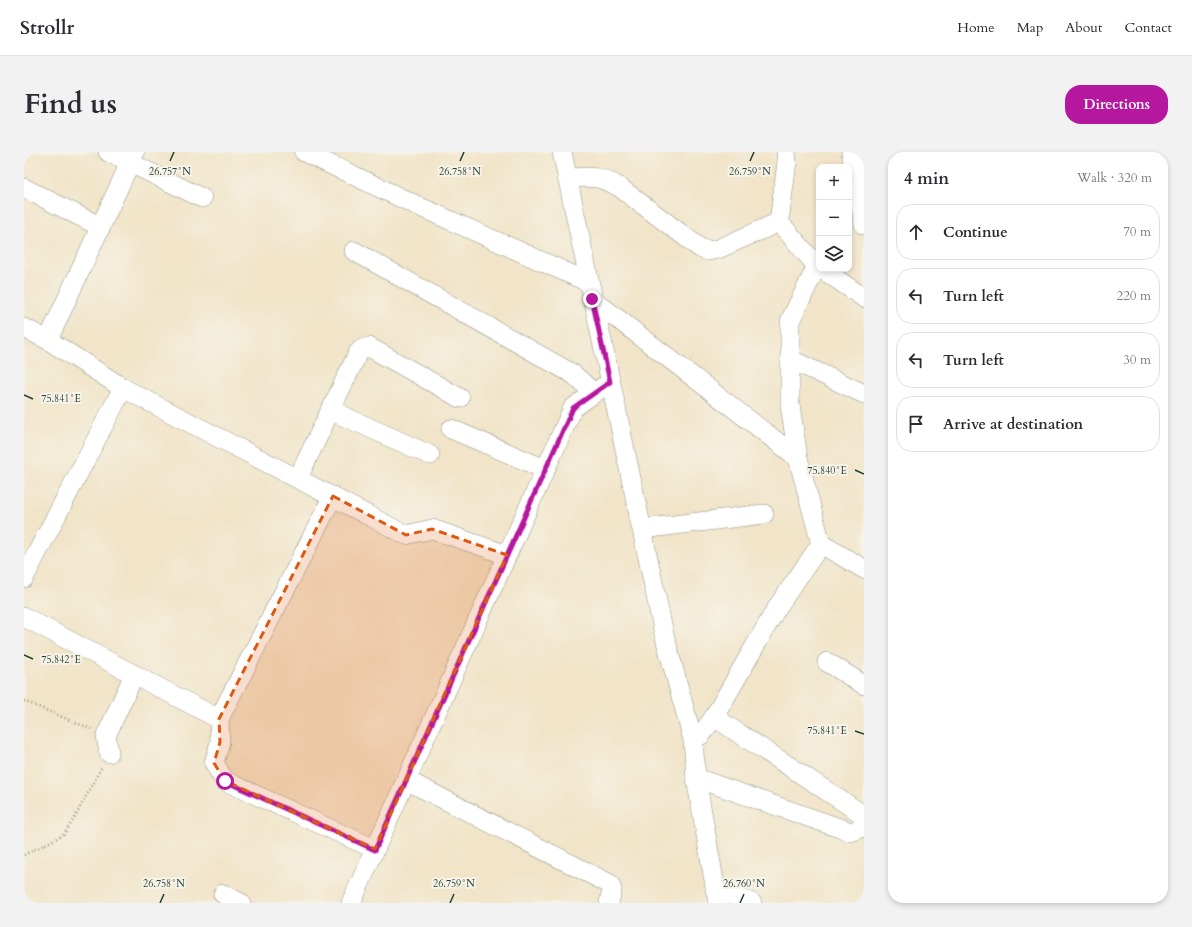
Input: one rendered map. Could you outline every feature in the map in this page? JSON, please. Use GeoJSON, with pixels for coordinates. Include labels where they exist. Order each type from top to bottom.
{"type":"FeatureCollection","features":[{"type":"Feature","properties":{"kind":"street"},"geometry":{"type":"LineString","coordinates":[[108,152],[132,157],[202,198]]}},
{"type":"Feature","properties":{"kind":"street"},"geometry":{"type":"LineString","coordinates":[[304,152],[590,290],[798,458]]}},
{"type":"Feature","properties":{"kind":"street"},"geometry":{"type":"LineString","coordinates":[[562,152],[664,634],[693,740],[696,778],[716,896],[752,903]]}},
{"type":"Feature","properties":{"kind":"street"},"geometry":{"type":"LineString","coordinates":[[786,152],[787,162],[779,222],[816,264]]}},
{"type":"Feature","properties":{"kind":"street"},"geometry":{"type":"LineString","coordinates":[[863,152],[852,160],[864,222]]}},
{"type":"Feature","properties":{"kind":"street"},"geometry":{"type":"LineString","coordinates":[[48,340],[132,157]]}},
{"type":"Feature","properties":{"kind":"street"},"geometry":{"type":"LineString","coordinates":[[567,178],[598,177],[606,179],[619,187],[700,248],[708,251],[718,249],[779,222]]}},
{"type":"Feature","properties":{"kind":"street"},"geometry":{"type":"LineString","coordinates":[[24,188],[101,227]]}},
{"type":"Feature","properties":{"kind":"street"},"geometry":{"type":"LineString","coordinates":[[354,251],[573,374],[594,393]]}},
{"type":"Feature","properties":{"kind":"street"},"geometry":{"type":"LineString","coordinates":[[816,272],[790,321],[790,405],[798,458],[821,544],[864,569]]}},
{"type":"Feature","properties":{"kind":"street"},"geometry":{"type":"LineString","coordinates":[[826,272],[864,298]]}},
{"type":"Feature","properties":{"kind":"street"},"geometry":{"type":"LineString","coordinates":[[26,335],[48,340],[123,388],[406,534],[432,529],[507,555]]}},
{"type":"Feature","properties":{"kind":"street"},"geometry":{"type":"LineString","coordinates":[[298,478],[358,353],[362,349],[369,347],[460,398]]}},
{"type":"Feature","properties":{"kind":"street"},"geometry":{"type":"LineString","coordinates":[[790,359],[864,394]]}},
{"type":"Feature","properties":{"kind":"street"},"geometry":{"type":"LineString","coordinates":[[351,903],[573,408],[610,382]]}},
{"type":"Feature","properties":{"kind":"street"},"geometry":{"type":"LineString","coordinates":[[24,578],[123,388]]}},
{"type":"Feature","properties":{"kind":"street"},"geometry":{"type":"LineString","coordinates":[[330,410],[430,455]]}},
{"type":"Feature","properties":{"kind":"street"},"geometry":{"type":"LineString","coordinates":[[451,429],[545,469]]}},
{"type":"Feature","properties":{"kind":"street"},"geometry":{"type":"LineString","coordinates":[[333,496],[219,719],[220,742],[214,763],[225,781],[375,850]]}},
{"type":"Feature","properties":{"kind":"street"},"geometry":{"type":"LineString","coordinates":[[642,528],[764,514]]}},
{"type":"Feature","properties":{"kind":"street"},"geometry":{"type":"LineString","coordinates":[[693,740],[701,735],[714,717],[778,606],[821,544]]}},
{"type":"Feature","properties":{"kind":"street"},"geometry":{"type":"LineString","coordinates":[[24,617],[219,719]]}},
{"type":"Feature","properties":{"kind":"street"},"geometry":{"type":"LineString","coordinates":[[827,662],[864,685]]}},
{"type":"Feature","properties":{"kind":"street"},"geometry":{"type":"LineString","coordinates":[[107,744],[134,675]]}},
{"type":"Feature","properties":{"kind":"street"},"geometry":{"type":"LineString","coordinates":[[696,778],[851,832],[864,826],[862,814],[714,717]]}},
{"type":"Feature","properties":{"kind":"street"},"geometry":{"type":"LineString","coordinates":[[406,780],[610,884],[612,890],[609,903]]}},
{"type":"Feature","properties":{"kind":"street"},"geometry":{"type":"LineString","coordinates":[[223,894],[241,903]]}},
{"type":"Feature","properties":{"kind":"path"},"geometry":{"type":"LineString","coordinates":[[24,700],[107,744],[73,821],[63,835],[24,855]]}},
{"type":"Feature","properties":{"kind":"highlighted area"},"geometry":{"type":"Polygon","coordinates":[[[333,496],[406,535],[432,529],[507,555],[375,849],[225,781],[214,763],[220,742],[219,719],[333,496]]]}},
{"type":"Feature","properties":{"kind":"route"},"geometry":{"type":"LineString","coordinates":[[225,781],[375,850],[573,408],[610,382],[592,299]]}}]}
